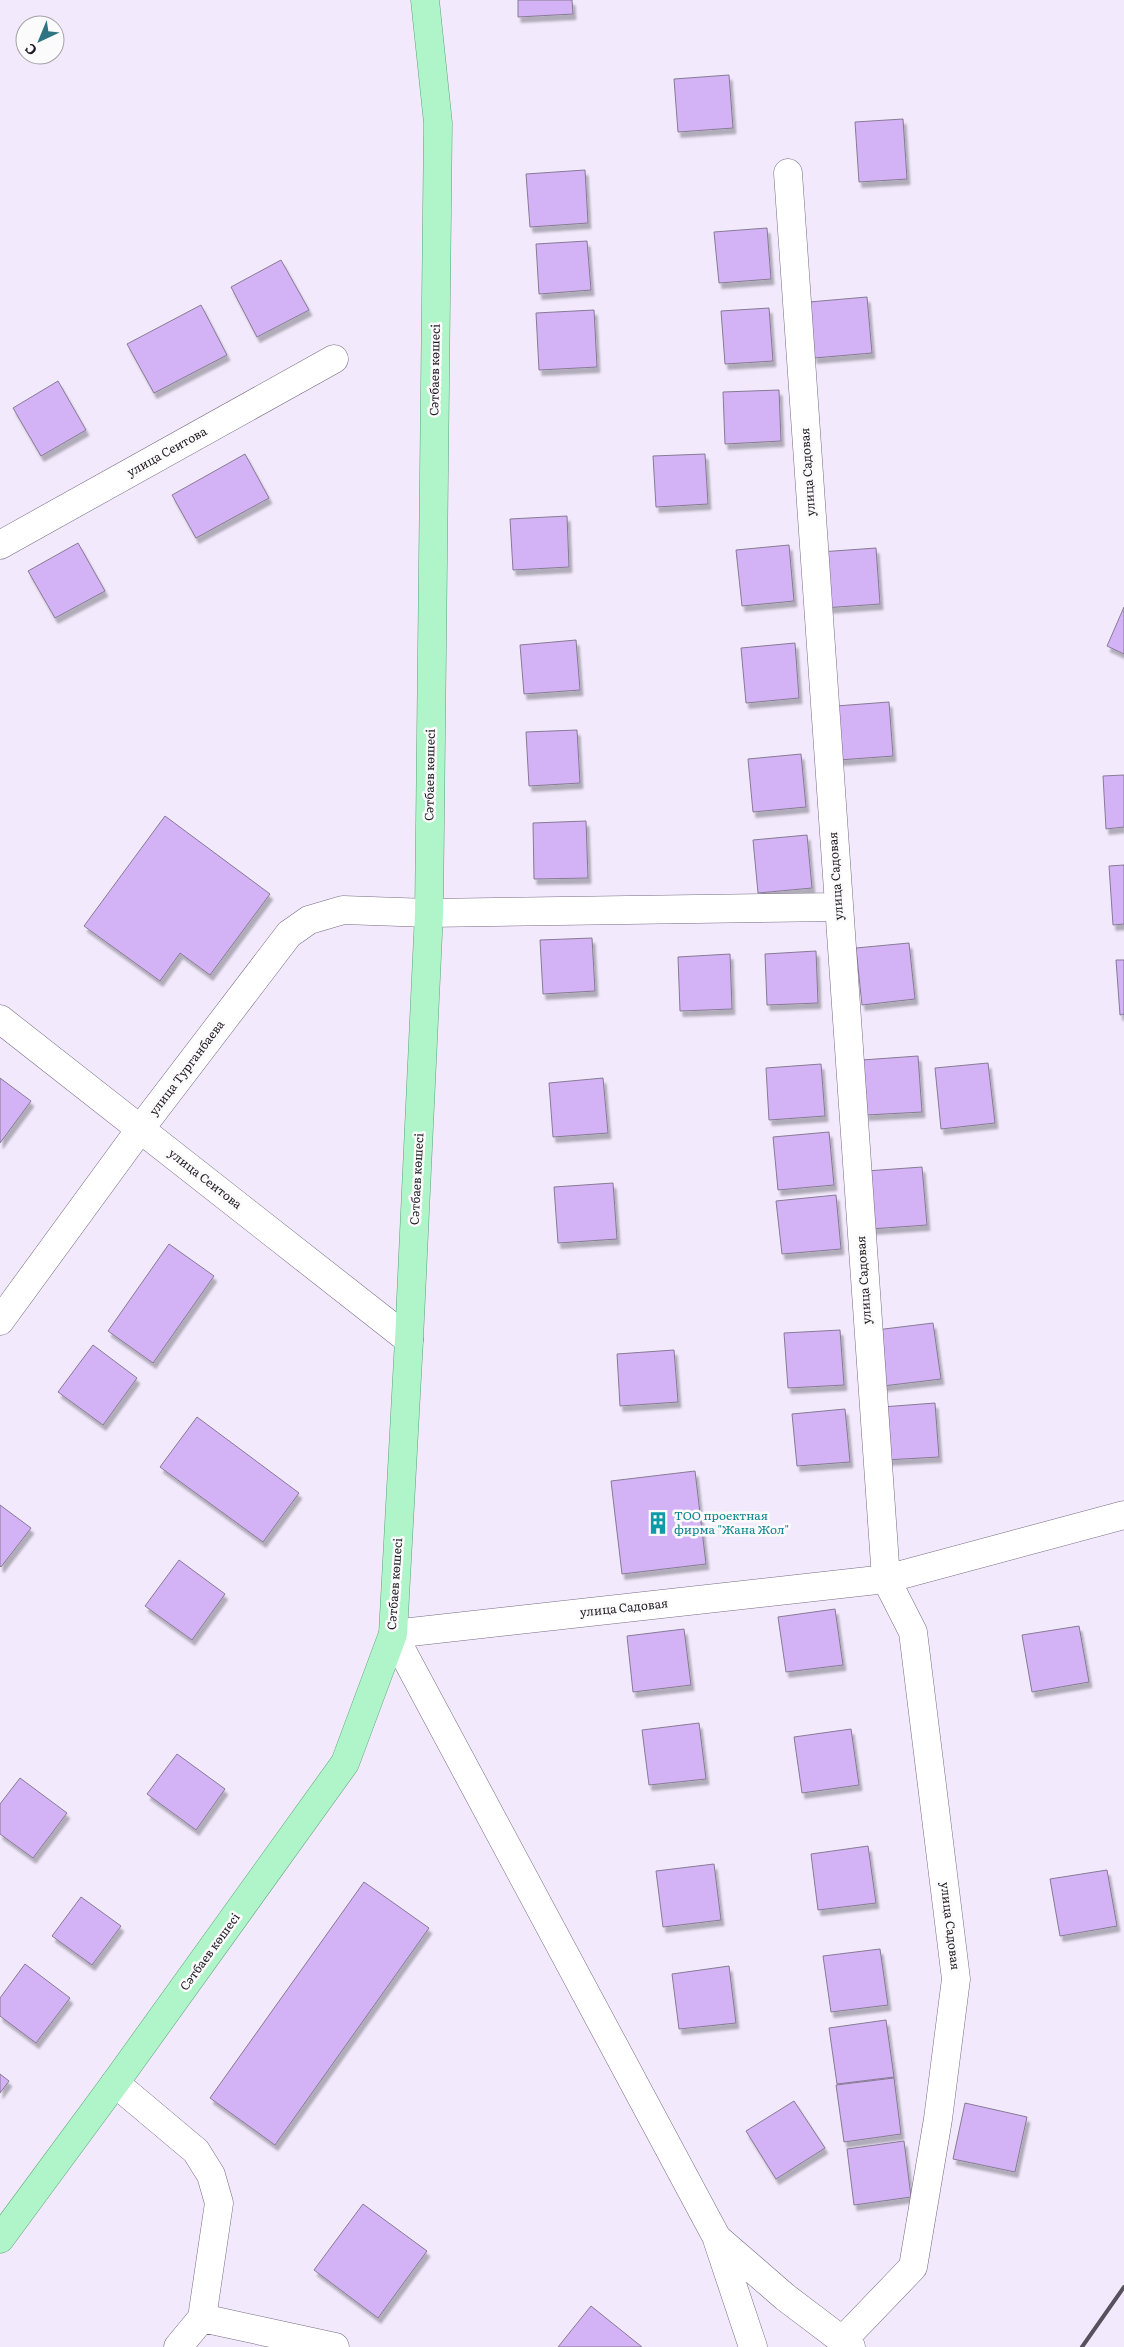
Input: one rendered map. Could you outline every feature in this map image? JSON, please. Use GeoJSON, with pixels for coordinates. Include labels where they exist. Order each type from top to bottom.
{"type":"FeatureCollection","features":[{"type":"Feature","properties":{"kind":"main road","name":"Сәтбаев көшесі"},"geometry":{"type":"LineString","coordinates":[[0,2239],[116,2084],[344,1762],[392,1634],[409,1340],[429,913],[438,123],[425,0]]}},
{"type":"Feature","properties":{"kind":"street","name":"улица Садовая"},"geometry":{"type":"LineString","coordinates":[[788,173],[886,1579],[913,1632],[956,1979],[938,2119],[913,2267],[846,2344]]}},
{"type":"Feature","properties":{"kind":"street","name":"улица Сеитова"},"geometry":{"type":"LineString","coordinates":[[0,545],[334,359]]}},
{"type":"Feature","properties":{"kind":"street","name":"улица Турганбаева"},"geometry":{"type":"LineString","coordinates":[[0,1321],[141,1128],[289,934],[309,920],[343,910],[429,913],[838,906]]}},
{"type":"Feature","properties":{"kind":"street","name":"улица Сеитова"},"geometry":{"type":"LineString","coordinates":[[0,1020],[141,1128],[409,1340]]}},
{"type":"Feature","properties":{"kind":"street"},"geometry":{"type":"LineString","coordinates":[[886,1579],[1124,1515]]}},
{"type":"Feature","properties":{"kind":"street","name":"улица Садовая"},"geometry":{"type":"LineString","coordinates":[[392,1634],[886,1579]]}},
{"type":"Feature","properties":{"kind":"street"},"geometry":{"type":"LineString","coordinates":[[392,1634],[717,2238],[753,2347]]}},
{"type":"Feature","properties":{"kind":"street"},"geometry":{"type":"LineString","coordinates":[[116,2084],[196,2151],[211,2175],[218,2203],[202,2318],[178,2347]]}},
{"type":"Feature","properties":{"kind":"street"},"geometry":{"type":"LineString","coordinates":[[717,2238],[785,2297],[846,2344]]}},
{"type":"Feature","properties":{"kind":"street"},"geometry":{"type":"LineString","coordinates":[[202,2318],[335,2347]]}},
{"type":"Feature","properties":{"kind":"building"},"geometry":{"type":"Polygon","coordinates":[[[518,0],[572,0],[573,14],[518,17],[518,0]]]}},
{"type":"Feature","properties":{"kind":"building"},"geometry":{"type":"Polygon","coordinates":[[[729,75],[733,128],[678,132],[674,79],[729,75]]]}},
{"type":"Feature","properties":{"kind":"building"},"geometry":{"type":"Polygon","coordinates":[[[903,119],[907,179],[859,182],[855,122],[903,119]]]}},
{"type":"Feature","properties":{"kind":"building"},"geometry":{"type":"Polygon","coordinates":[[[585,170],[588,223],[530,227],[526,174],[585,170]]]}},
{"type":"Feature","properties":{"kind":"building"},"geometry":{"type":"Polygon","coordinates":[[[767,228],[771,279],[719,283],[714,232],[767,228]]]}},
{"type":"Feature","properties":{"kind":"building"},"geometry":{"type":"Polygon","coordinates":[[[587,241],[591,290],[539,294],[536,244],[587,241]]]}},
{"type":"Feature","properties":{"kind":"building"},"geometry":{"type":"Polygon","coordinates":[[[281,260],[309,310],[257,337],[231,287],[281,260]]]}},
{"type":"Feature","properties":{"kind":"building"},"geometry":{"type":"Polygon","coordinates":[[[867,297],[872,353],[814,358],[809,302],[867,297]]]}},
{"type":"Feature","properties":{"kind":"building"},"geometry":{"type":"Polygon","coordinates":[[[201,305],[227,355],[154,393],[127,344],[201,305]]]}},
{"type":"Feature","properties":{"kind":"building"},"geometry":{"type":"Polygon","coordinates":[[[769,308],[773,361],[725,364],[721,311],[769,308]]]}},
{"type":"Feature","properties":{"kind":"building"},"geometry":{"type":"Polygon","coordinates":[[[594,310],[597,367],[539,370],[536,313],[594,310]]]}},
{"type":"Feature","properties":{"kind":"building"},"geometry":{"type":"Polygon","coordinates":[[[58,381],[86,430],[41,456],[13,408],[58,381]]]}},
{"type":"Feature","properties":{"kind":"building"},"geometry":{"type":"Polygon","coordinates":[[[779,390],[781,441],[725,444],[723,392],[779,390]]]}},
{"type":"Feature","properties":{"kind":"building"},"geometry":{"type":"Polygon","coordinates":[[[245,454],[269,498],[196,538],[172,495],[245,454]]]}},
{"type":"Feature","properties":{"kind":"building"},"geometry":{"type":"Polygon","coordinates":[[[705,454],[708,504],[656,507],[653,456],[705,454]]]}},
{"type":"Feature","properties":{"kind":"building"},"geometry":{"type":"Polygon","coordinates":[[[567,516],[569,567],[513,570],[510,519],[567,516]]]}},
{"type":"Feature","properties":{"kind":"building"},"geometry":{"type":"Polygon","coordinates":[[[78,543],[105,591],[55,618],[28,571],[78,543]]]}},
{"type":"Feature","properties":{"kind":"building"},"geometry":{"type":"Polygon","coordinates":[[[789,545],[794,601],[742,606],[736,550],[789,545]]]}},
{"type":"Feature","properties":{"kind":"building"},"geometry":{"type":"Polygon","coordinates":[[[876,548],[880,604],[824,608],[820,552],[876,548]]]}},
{"type":"Feature","properties":{"kind":"building"},"geometry":{"type":"Polygon","coordinates":[[[1124,607],[1124,654],[1107,646],[1124,607]]]}},
{"type":"Feature","properties":{"kind":"building"},"geometry":{"type":"Polygon","coordinates":[[[576,640],[580,690],[524,694],[520,645],[576,640]]]}},
{"type":"Feature","properties":{"kind":"building"},"geometry":{"type":"Polygon","coordinates":[[[795,643],[799,698],[746,703],[741,648],[795,643]]]}},
{"type":"Feature","properties":{"kind":"building"},"geometry":{"type":"Polygon","coordinates":[[[889,702],[893,756],[839,760],[836,706],[889,702]]]}},
{"type":"Feature","properties":{"kind":"building"},"geometry":{"type":"Polygon","coordinates":[[[577,730],[580,783],[529,786],[526,732],[577,730]]]}},
{"type":"Feature","properties":{"kind":"building"},"geometry":{"type":"Polygon","coordinates":[[[801,754],[806,807],[753,812],[748,759],[801,754]]]}},
{"type":"Feature","properties":{"kind":"building"},"geometry":{"type":"Polygon","coordinates":[[[1124,775],[1124,827],[1106,829],[1103,776],[1124,775]]]}},
{"type":"Feature","properties":{"kind":"building"},"geometry":{"type":"Polygon","coordinates":[[[165,816],[270,894],[210,975],[180,953],[160,981],[84,926],[165,816]]]}},
{"type":"Feature","properties":{"kind":"building"},"geometry":{"type":"Polygon","coordinates":[[[586,821],[588,878],[534,879],[533,823],[586,821]]]}},
{"type":"Feature","properties":{"kind":"building"},"geometry":{"type":"Polygon","coordinates":[[[807,835],[812,888],[758,893],[753,840],[807,835]]]}},
{"type":"Feature","properties":{"kind":"building"},"geometry":{"type":"Polygon","coordinates":[[[1124,865],[1124,924],[1113,925],[1109,866],[1124,865]]]}},
{"type":"Feature","properties":{"kind":"building"},"geometry":{"type":"Polygon","coordinates":[[[592,938],[595,991],[543,994],[540,940],[592,938]]]}},
{"type":"Feature","properties":{"kind":"building"},"geometry":{"type":"Polygon","coordinates":[[[909,943],[915,999],[862,1005],[856,948],[909,943]]]}},
{"type":"Feature","properties":{"kind":"building"},"geometry":{"type":"Polygon","coordinates":[[[816,951],[818,1003],[767,1005],[765,954],[816,951]]]}},
{"type":"Feature","properties":{"kind":"building"},"geometry":{"type":"Polygon","coordinates":[[[730,954],[732,1009],[680,1011],[678,957],[730,954]]]}},
{"type":"Feature","properties":{"kind":"building"},"geometry":{"type":"Polygon","coordinates":[[[1116,960],[1124,960],[1124,1014],[1120,1015],[1116,960]]]}},
{"type":"Feature","properties":{"kind":"building"},"geometry":{"type":"Polygon","coordinates":[[[918,1056],[922,1112],[866,1115],[862,1060],[918,1056]]]}},
{"type":"Feature","properties":{"kind":"building"},"geometry":{"type":"Polygon","coordinates":[[[988,1063],[995,1123],[941,1129],[935,1068],[988,1063]]]}},
{"type":"Feature","properties":{"kind":"building"},"geometry":{"type":"Polygon","coordinates":[[[821,1064],[825,1116],[769,1120],[766,1068],[821,1064]]]}},
{"type":"Feature","properties":{"kind":"building"},"geometry":{"type":"Polygon","coordinates":[[[0,1078],[31,1101],[0,1143],[0,1078]]]}},
{"type":"Feature","properties":{"kind":"building"},"geometry":{"type":"Polygon","coordinates":[[[603,1078],[608,1133],[553,1137],[549,1083],[603,1078]]]}},
{"type":"Feature","properties":{"kind":"building"},"geometry":{"type":"Polygon","coordinates":[[[829,1132],[834,1185],[778,1190],[773,1137],[829,1132]]]}},
{"type":"Feature","properties":{"kind":"building"},"geometry":{"type":"Polygon","coordinates":[[[922,1167],[927,1225],[870,1229],[866,1171],[922,1167]]]}},
{"type":"Feature","properties":{"kind":"building"},"geometry":{"type":"Polygon","coordinates":[[[613,1183],[617,1239],[558,1243],[554,1187],[613,1183]]]}},
{"type":"Feature","properties":{"kind":"building"},"geometry":{"type":"Polygon","coordinates":[[[836,1195],[841,1249],[782,1254],[776,1201],[836,1195]]]}},
{"type":"Feature","properties":{"kind":"building"},"geometry":{"type":"Polygon","coordinates":[[[169,1244],[214,1276],[153,1363],[108,1331],[169,1244]]]}},
{"type":"Feature","properties":{"kind":"building"},"geometry":{"type":"Polygon","coordinates":[[[933,1323],[941,1379],[883,1386],[876,1330],[933,1323]]]}},
{"type":"Feature","properties":{"kind":"building"},"geometry":{"type":"Polygon","coordinates":[[[840,1330],[844,1385],[788,1388],[784,1333],[840,1330]]]}},
{"type":"Feature","properties":{"kind":"building"},"geometry":{"type":"Polygon","coordinates":[[[93,1345],[137,1378],[103,1425],[58,1392],[93,1345]]]}},
{"type":"Feature","properties":{"kind":"building"},"geometry":{"type":"Polygon","coordinates":[[[674,1350],[678,1402],[620,1406],[617,1354],[674,1350]]]}},
{"type":"Feature","properties":{"kind":"building"},"geometry":{"type":"Polygon","coordinates":[[[935,1403],[939,1457],[885,1460],[882,1407],[935,1403]]]}},
{"type":"Feature","properties":{"kind":"building"},"geometry":{"type":"Polygon","coordinates":[[[845,1409],[850,1462],[797,1466],[792,1414],[845,1409]]]}},
{"type":"Feature","properties":{"kind":"building"},"geometry":{"type":"Polygon","coordinates":[[[197,1417],[299,1493],[263,1542],[160,1467],[197,1417]]]}},
{"type":"Feature","properties":{"kind":"building","name":"ТОО проектная фирма \"Жана Жол\""},"geometry":{"type":"Polygon","coordinates":[[[695,1471],[706,1564],[622,1574],[611,1481],[695,1471]]]}},
{"type":"Feature","properties":{"kind":"building"},"geometry":{"type":"Polygon","coordinates":[[[0,1505],[31,1528],[1,1567],[0,1566],[0,1505]]]}},
{"type":"Feature","properties":{"kind":"building"},"geometry":{"type":"Polygon","coordinates":[[[179,1560],[225,1594],[192,1640],[145,1606],[179,1560]]]}},
{"type":"Feature","properties":{"kind":"building"},"geometry":{"type":"Polygon","coordinates":[[[835,1609],[843,1665],[786,1672],[778,1617],[835,1609]]]}},
{"type":"Feature","properties":{"kind":"building"},"geometry":{"type":"Polygon","coordinates":[[[1079,1626],[1089,1682],[1032,1692],[1022,1635],[1079,1626]]]}},
{"type":"Feature","properties":{"kind":"building"},"geometry":{"type":"Polygon","coordinates":[[[684,1629],[691,1685],[633,1692],[627,1636],[684,1629]]]}},
{"type":"Feature","properties":{"kind":"building"},"geometry":{"type":"Polygon","coordinates":[[[699,1723],[706,1779],[649,1785],[642,1730],[699,1723]]]}},
{"type":"Feature","properties":{"kind":"building"},"geometry":{"type":"Polygon","coordinates":[[[851,1729],[859,1785],[802,1793],[794,1737],[851,1729]]]}},
{"type":"Feature","properties":{"kind":"building"},"geometry":{"type":"Polygon","coordinates":[[[177,1754],[225,1789],[196,1830],[147,1794],[177,1754]]]}},
{"type":"Feature","properties":{"kind":"building"},"geometry":{"type":"Polygon","coordinates":[[[20,1778],[67,1813],[33,1858],[0,1834],[0,1804],[20,1778]]]}},
{"type":"Feature","properties":{"kind":"building"},"geometry":{"type":"Polygon","coordinates":[[[868,1846],[876,1903],[818,1910],[811,1854],[868,1846]]]}},
{"type":"Feature","properties":{"kind":"building"},"geometry":{"type":"Polygon","coordinates":[[[714,1864],[721,1920],[663,1927],[656,1871],[714,1864]]]}},
{"type":"Feature","properties":{"kind":"building"},"geometry":{"type":"Polygon","coordinates":[[[1107,1870],[1117,1926],[1060,1936],[1050,1879],[1107,1870]]]}},
{"type":"Feature","properties":{"kind":"building"},"geometry":{"type":"Polygon","coordinates":[[[364,1882],[429,1928],[275,2145],[210,2098],[364,1882]]]}},
{"type":"Feature","properties":{"kind":"building"},"geometry":{"type":"Polygon","coordinates":[[[81,1897],[121,1926],[92,1965],[52,1936],[81,1897]]]}},
{"type":"Feature","properties":{"kind":"building"},"geometry":{"type":"Polygon","coordinates":[[[880,1949],[888,2005],[831,2012],[823,1956],[880,1949]]]}},
{"type":"Feature","properties":{"kind":"building"},"geometry":{"type":"Polygon","coordinates":[[[25,1964],[70,1998],[36,2043],[0,2016],[0,1998],[25,1964]]]}},
{"type":"Feature","properties":{"kind":"building"},"geometry":{"type":"Polygon","coordinates":[[[729,1966],[736,2023],[679,2029],[672,1974],[729,1966]]]}},
{"type":"Feature","properties":{"kind":"building"},"geometry":{"type":"Polygon","coordinates":[[[886,2020],[894,2077],[837,2084],[829,2028],[886,2020]]]}},
{"type":"Feature","properties":{"kind":"building"},"geometry":{"type":"Polygon","coordinates":[[[0,2074],[9,2081],[0,2093],[0,2074]]]}},
{"type":"Feature","properties":{"kind":"building"},"geometry":{"type":"Polygon","coordinates":[[[894,2078],[901,2134],[844,2142],[836,2085],[894,2078]]]}},
{"type":"Feature","properties":{"kind":"building"},"geometry":{"type":"Polygon","coordinates":[[[794,2101],[825,2148],[776,2179],[746,2131],[794,2101]]]}},
{"type":"Feature","properties":{"kind":"building"},"geometry":{"type":"Polygon","coordinates":[[[965,2103],[1027,2117],[1015,2172],[953,2159],[965,2103]]]}},
{"type":"Feature","properties":{"kind":"building"},"geometry":{"type":"Polygon","coordinates":[[[904,2141],[911,2197],[854,2205],[847,2149],[904,2141]]]}},
{"type":"Feature","properties":{"kind":"building"},"geometry":{"type":"Polygon","coordinates":[[[363,2204],[427,2251],[378,2318],[314,2270],[363,2204]]]}},
{"type":"Feature","properties":{"kind":"building"},"geometry":{"type":"Polygon","coordinates":[[[591,2306],[642,2347],[558,2347],[591,2306]]]}},
{"type":"Feature","properties":{"kind":"railway"},"geometry":{"type":"LineString","coordinates":[[1082,2347],[1124,2287]]}},
{"type":"Feature","properties":{"kind":"place","name":"ТОО проектная фирма \"Жана Жол\""},"geometry":{"type":"Point","coordinates":[658,1523]}}]}
